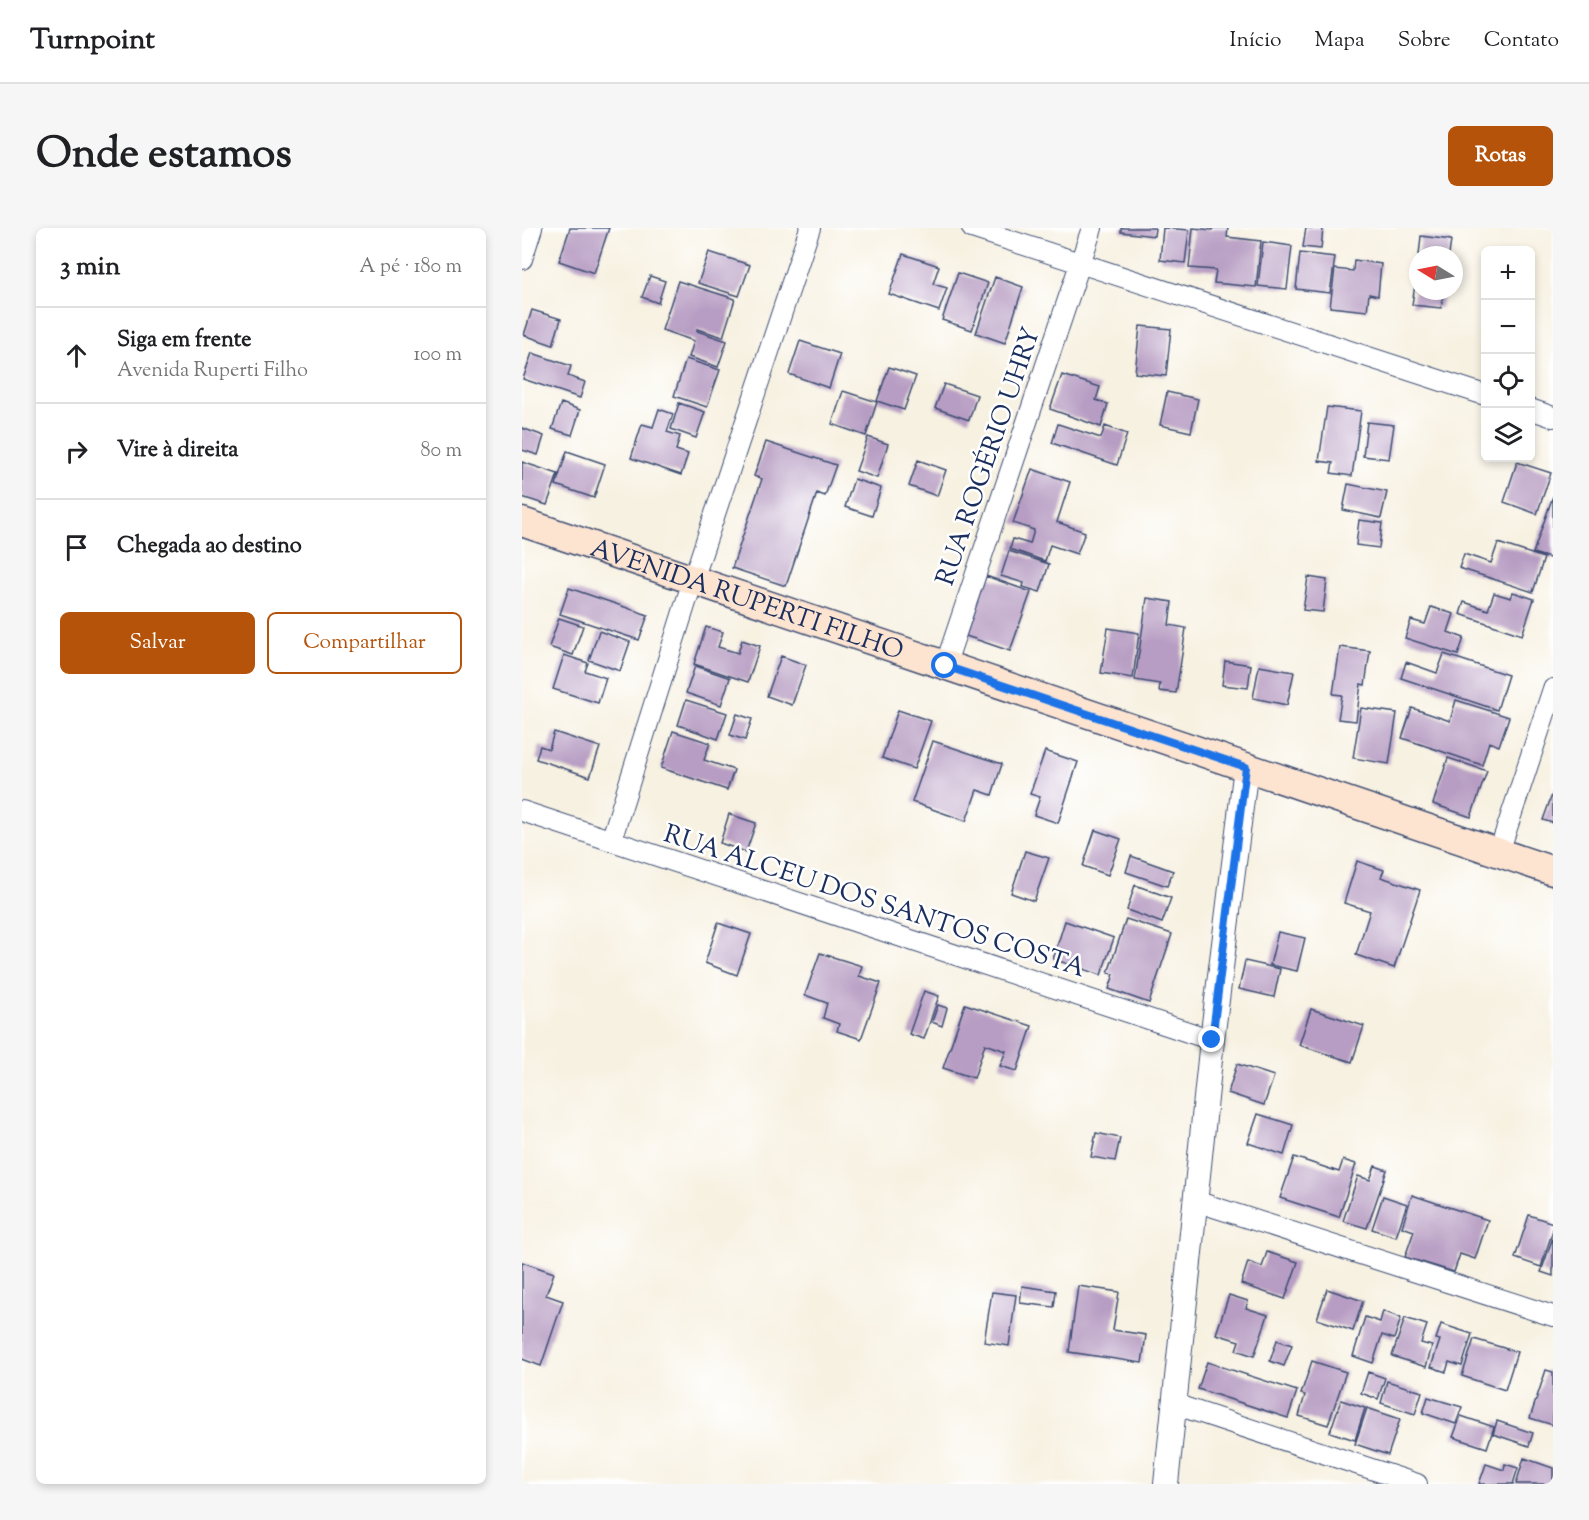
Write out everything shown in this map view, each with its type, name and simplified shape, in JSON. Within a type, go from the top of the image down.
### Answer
[{"type":"main road","name":"AVENIDA RUPERTI FILHO","points":[[522,522],[1553,871]]},
{"type":"street","points":[[522,259],[532,228]]},
{"type":"street","points":[[611,841],[693,580],[810,228]]},
{"type":"street","points":[[972,228],[1481,394]]},
{"type":"street","name":"RUA ROGÉRIO UHRY","points":[[945,666],[1092,228]]},
{"type":"street","points":[[1535,411],[1553,417]]},
{"type":"street","points":[[1499,852],[1553,689]]},
{"type":"street","points":[[1166,1484],[1212,1040],[1246,767]]},
{"type":"street","name":"RUA ALCEU DOS SANTOS COSTA","points":[[522,811],[1212,1040]]},
{"type":"street","points":[[1195,1201],[1553,1316]]},
{"type":"street","points":[[1174,1404],[1417,1484]]},
{"type":"building","points":[[570,228],[609,228],[594,273],[559,261]]},
{"type":"building","points":[[1121,228],[1155,228],[1154,236],[1121,232]]},
{"type":"building","points":[[1163,228],[1189,230],[1185,263],[1160,260]]},
{"type":"building","points":[[1193,228],[1212,230],[1213,228],[1228,228],[1227,237],[1261,241],[1256,287],[1214,283],[1216,270],[1189,268]]},
{"type":"building","points":[[1306,228],[1323,228],[1321,249],[1303,247]]},
{"type":"building","points":[[1421,236],[1451,240],[1450,246],[1420,246]]},
{"type":"building","points":[[1263,242],[1292,246],[1287,289],[1258,286]]},
{"type":"building","points":[[709,252],[750,265],[739,296],[698,283]]},
{"type":"building","points":[[1300,253],[1335,257],[1330,293],[1296,289]]},
{"type":"building","points":[[903,254],[939,266],[933,284],[947,288],[939,311],[889,294]]},
{"type":"building","points":[[1354,260],[1381,264],[1378,296],[1369,294],[1367,311],[1330,307],[1335,269],[1353,271]]},
{"type":"building","points":[[958,273],[988,283],[972,330],[942,320]]},
{"type":"building","points":[[650,276],[665,281],[658,303],[642,297]]},
{"type":"building","points":[[995,277],[1023,287],[1005,343],[976,333]]},
{"type":"building","points":[[678,281],[735,299],[723,337],[697,329],[697,331],[727,341],[718,367],[689,357],[694,341],[662,330]]},
{"type":"building","points":[[1413,300],[1442,300],[1441,308],[1412,305]]},
{"type":"building","points":[[532,310],[561,319],[553,345],[524,335]]},
{"type":"building","points":[[1140,326],[1171,329],[1166,376],[1135,373]]},
{"type":"building","points":[[800,341],[840,354],[829,388],[789,374]]},
{"type":"building","points":[[532,353],[571,366],[568,376],[585,382],[580,398],[523,379]]},
{"type":"building","points":[[686,359],[720,370],[707,407],[674,396]]},
{"type":"building","points":[[889,367],[916,376],[904,410],[877,401]]},
{"type":"building","points":[[1062,375],[1100,387],[1096,400],[1108,404],[1101,427],[1050,409]]},
{"type":"building","points":[[944,384],[977,395],[969,420],[935,408]]},
{"type":"building","points":[[843,391],[877,402],[866,436],[832,424]]},
{"type":"building","points":[[1167,392],[1198,399],[1191,432],[1160,425]]},
{"type":"building","points":[[561,403],[580,410],[572,435],[552,429]]},
{"type":"building","points":[[679,403],[705,412],[696,438],[671,429]]},
{"type":"building","points":[[1327,407],[1361,411],[1352,476],[1331,473],[1333,463],[1319,461]]},
{"type":"building","points":[[659,409],[673,414],[667,432],[680,436],[676,450],[688,454],[681,475],[631,458],[642,424],[653,427]]},
{"type":"building","points":[[1367,422],[1394,425],[1389,459],[1363,456]]},
{"type":"building","points":[[1058,424],[1101,438],[1105,426],[1127,434],[1117,465],[1052,443]]},
{"type":"building","points":[[522,428],[544,436],[538,455],[522,450]]},
{"type":"building","points":[[868,437],[888,444],[877,478],[856,471]]},
{"type":"building","points":[[766,442],[836,465],[825,496],[817,493],[786,586],[732,568],[762,479],[754,476]]},
{"type":"building","points":[[567,451],[605,464],[594,498],[556,485]]},
{"type":"building","points":[[918,460],[946,470],[937,496],[909,486]]},
{"type":"building","points":[[522,462],[558,474],[547,505],[522,497]]},
{"type":"building","points":[[1517,462],[1551,473],[1537,514],[1504,502]]},
{"type":"building","points":[[1032,469],[1070,482],[1057,522],[1085,532],[1077,554],[1050,545],[1045,561],[1010,549],[1013,539],[1030,544],[1034,530],[1013,523]]},
{"type":"building","points":[[854,479],[881,488],[872,516],[845,507]]},
{"type":"building","points":[[1348,484],[1387,492],[1381,518],[1343,510]]},
{"type":"building","points":[[1553,496],[1553,559],[1533,553]]},
{"type":"building","points":[[1359,520],[1382,523],[1379,548],[1356,545]]},
{"type":"building","points":[[1498,543],[1544,558],[1533,592],[1459,568],[1464,554],[1491,563]]},
{"type":"building","points":[[1009,551],[1049,564],[1040,592],[1023,587],[1024,583],[1001,576]]},
{"type":"building","points":[[986,576],[1031,592],[1010,651],[966,636]]},
{"type":"building","points":[[1308,577],[1327,580],[1323,612],[1303,610]]},
{"type":"building","points":[[569,588],[648,615],[639,640],[560,614]]},
{"type":"building","points":[[1513,592],[1534,599],[1522,635],[1460,614],[1464,602],[1488,610],[1494,593],[1511,598]]},
{"type":"building","points":[[1147,598],[1172,602],[1169,625],[1186,628],[1176,693],[1159,691],[1160,684],[1135,680]]},
{"type":"building","points":[[1431,607],[1454,614],[1448,632],[1464,638],[1458,655],[1405,638],[1411,620],[1425,624]]},
{"type":"building","points":[[559,618],[583,626],[573,655],[549,647]]},
{"type":"building","points":[[706,627],[723,632],[718,647],[738,653],[742,640],[760,646],[748,682],[694,664]]},
{"type":"building","points":[[1108,628],[1139,633],[1133,678],[1101,673]]},
{"type":"building","points":[[599,631],[630,642],[620,671],[589,660]]},
{"type":"building","points":[[1340,647],[1370,651],[1365,685],[1361,684],[1356,721],[1338,719],[1342,695],[1333,694]]},
{"type":"building","points":[[1444,654],[1508,675],[1497,710],[1401,678],[1406,662],[1437,673]]},
{"type":"building","points":[[564,655],[588,663],[585,671],[606,678],[598,703],[553,689]]},
{"type":"building","points":[[781,656],[806,665],[792,705],[767,696]]},
{"type":"building","points":[[1225,661],[1251,665],[1248,688],[1222,685]]},
{"type":"building","points":[[695,666],[730,678],[721,705],[686,693]]},
{"type":"building","points":[[1259,666],[1294,672],[1287,705],[1253,698]]},
{"type":"building","points":[[686,700],[727,713],[718,739],[678,725]]},
{"type":"building","points":[[1456,700],[1509,717],[1499,746],[1489,742],[1482,765],[1402,738],[1412,708],[1450,721]]},
{"type":"building","points":[[1361,708],[1397,713],[1389,764],[1353,758]]},
{"type":"building","points":[[898,710],[931,721],[914,769],[882,758]]},
{"type":"building","points":[[737,714],[752,719],[745,740],[730,735]]},
{"type":"building","points":[[673,731],[710,743],[704,760],[734,770],[727,790],[661,768]]},
{"type":"building","points":[[554,732],[600,747],[590,777],[536,759],[540,746],[549,749]]},
{"type":"building","points":[[933,741],[1002,764],[992,795],[977,790],[966,821],[912,802]]},
{"type":"building","points":[[1045,751],[1078,762],[1058,823],[1034,815],[1040,797],[1030,794]]},
{"type":"building","points":[[1448,758],[1487,771],[1471,817],[1433,804]]},
{"type":"building","points":[[1553,792],[1553,823],[1543,820]]},
{"type":"building","points":[[729,814],[756,823],[746,852],[720,843]]},
{"type":"building","points":[[1095,830],[1121,839],[1108,875],[1083,866]]},
{"type":"building","points":[[1025,851],[1049,858],[1034,901],[1011,893]]},
{"type":"building","points":[[1131,856],[1173,871],[1167,886],[1126,872]]},
{"type":"building","points":[[1357,861],[1384,870],[1381,877],[1420,890],[1394,968],[1356,955],[1370,911],[1344,903]]},
{"type":"building","points":[[1135,885],[1171,898],[1162,923],[1127,910]]},
{"type":"building","points":[[1126,919],[1172,934],[1149,1003],[1109,989],[1114,974],[1108,973]]},
{"type":"building","points":[[1065,921],[1114,938],[1101,975],[1053,959]]},
{"type":"building","points":[[718,923],[751,934],[737,975],[705,963]]},
{"type":"building","points":[[1278,932],[1305,938],[1297,971],[1270,965]]},
{"type":"building","points":[[820,953],[862,966],[859,976],[881,983],[861,1039],[837,1031],[839,1024],[823,1018],[827,1003],[805,995]]},
{"type":"building","points":[[1245,961],[1280,969],[1274,997],[1239,989]]},
{"type":"building","points":[[924,991],[939,996],[924,1039],[909,1034]]},
{"type":"building","points":[[965,1004],[1032,1026],[1017,1071],[1000,1066],[1006,1051],[985,1044],[974,1078],[943,1068]]},
{"type":"building","points":[[938,1005],[947,1008],[942,1026],[932,1022]]},
{"type":"building","points":[[1311,1009],[1364,1026],[1352,1062],[1299,1045]]},
{"type":"building","points":[[1237,1064],[1274,1076],[1264,1105],[1228,1093]]},
{"type":"building","points":[[1258,1114],[1293,1125],[1284,1155],[1248,1143]]},
{"type":"building","points":[[1096,1133],[1120,1138],[1115,1161],[1091,1157]]},
{"type":"building","points":[[1294,1157],[1339,1172],[1343,1160],[1356,1164],[1339,1217],[1280,1198]]},
{"type":"building","points":[[1375,1166],[1387,1170],[1367,1228],[1343,1221],[1358,1176],[1370,1180]]},
{"type":"building","points":[[1412,1195],[1488,1220],[1475,1259],[1460,1254],[1454,1272],[1405,1257],[1414,1231],[1402,1227]]},
{"type":"building","points":[[1383,1196],[1407,1204],[1396,1237],[1372,1229]]},
{"type":"building","points":[[1529,1215],[1553,1223],[1553,1230],[1541,1267],[1515,1258]]},
{"type":"building","points":[[1553,1237],[1553,1276],[1541,1272]]},
{"type":"building","points":[[1267,1252],[1298,1262],[1285,1299],[1241,1284],[1248,1262],[1262,1267]]},
{"type":"building","points":[[522,1262],[554,1273],[546,1295],[563,1301],[541,1366],[522,1359]]},
{"type":"building","points":[[1022,1286],[1056,1291],[1054,1307],[1020,1303]]},
{"type":"building","points":[[1078,1286],[1119,1292],[1113,1330],[1146,1335],[1142,1363],[1069,1352]]},
{"type":"building","points":[[1327,1289],[1363,1301],[1353,1331],[1317,1319]]},
{"type":"building","points":[[992,1292],[1016,1295],[1009,1346],[984,1342]]},
{"type":"building","points":[[1229,1295],[1248,1301],[1246,1308],[1268,1315],[1254,1356],[1236,1350],[1239,1341],[1216,1334]]},
{"type":"building","points":[[1383,1311],[1401,1318],[1394,1339],[1382,1335],[1373,1363],[1353,1356],[1365,1317],[1380,1322]]},
{"type":"building","points":[[1405,1318],[1427,1325],[1421,1343],[1432,1346],[1426,1367],[1392,1356]]},
{"type":"building","points":[[1441,1324],[1472,1334],[1462,1366],[1449,1362],[1446,1372],[1431,1367],[1440,1340],[1436,1339]]},
{"type":"building","points":[[1474,1339],[1517,1352],[1505,1390],[1462,1376]]},
{"type":"building","points":[[1277,1340],[1292,1345],[1284,1366],[1270,1361]]},
{"type":"building","points":[[1312,1361],[1346,1372],[1328,1425],[1299,1416],[1305,1395],[1301,1394]]},
{"type":"building","points":[[1207,1362],[1297,1391],[1288,1418],[1198,1389]]},
{"type":"building","points":[[1546,1370],[1553,1372],[1553,1425],[1530,1418]]},
{"type":"building","points":[[1368,1372],[1385,1378],[1378,1399],[1361,1393]]},
{"type":"building","points":[[1387,1381],[1422,1392],[1415,1414],[1381,1403]]},
{"type":"building","points":[[1428,1397],[1462,1407],[1456,1424],[1423,1413]]},
{"type":"building","points":[[1341,1400],[1365,1408],[1355,1440],[1330,1432]]},
{"type":"building","points":[[1367,1408],[1400,1419],[1388,1455],[1355,1444]]},
{"type":"building","points":[[1461,1416],[1494,1427],[1487,1448],[1453,1437]]},
{"type":"building","points":[[1497,1421],[1533,1433],[1529,1446],[1493,1434]]},
{"type":"building","points":[[1524,1458],[1553,1468],[1553,1484],[1516,1484]]},
{"type":"building","points":[[1486,1464],[1504,1470],[1505,1464],[1518,1468],[1513,1484],[1479,1484]]},
{"type":"route","points":[[945,666],[1246,767],[1212,1040]]}]
